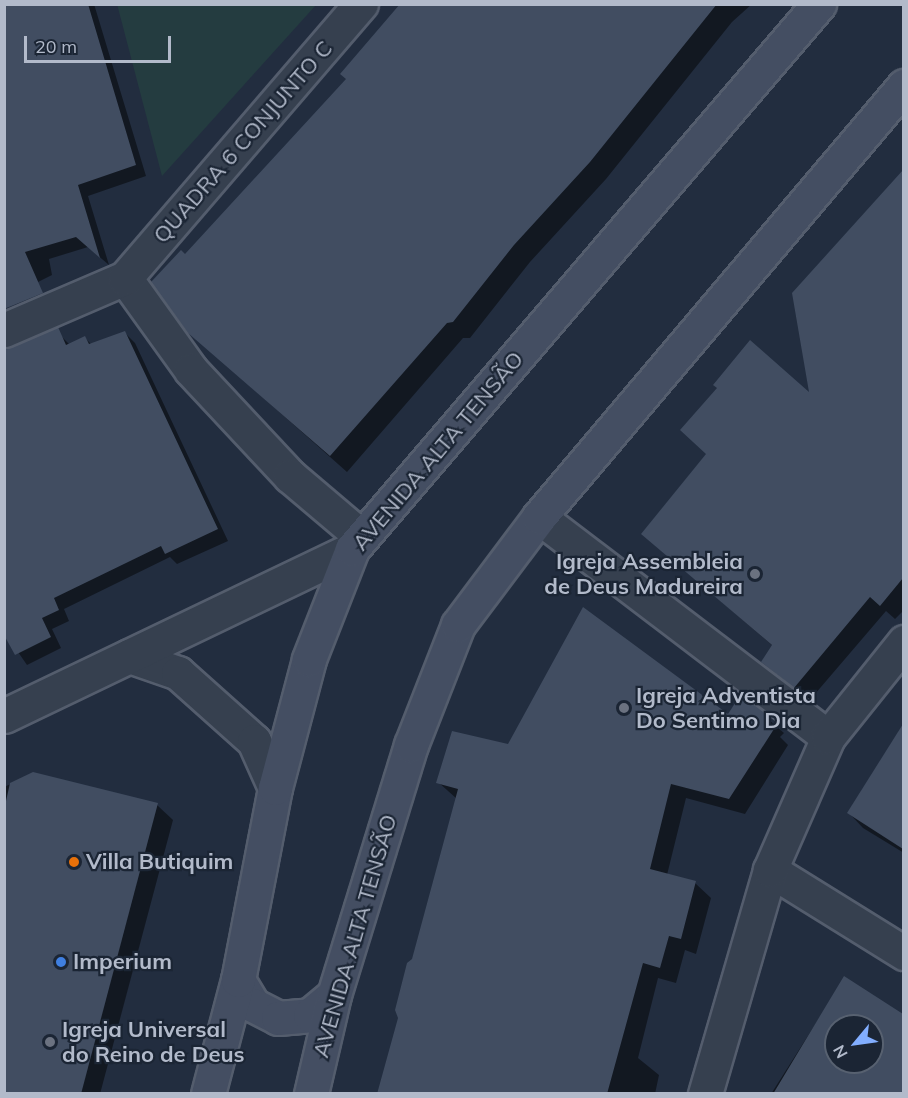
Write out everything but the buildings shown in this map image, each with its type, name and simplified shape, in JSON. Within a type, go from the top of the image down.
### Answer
[{"type":"street","name":"QUADRA 6 CONJUNTO C","points":[[125,278],[361,4]]},
{"type":"street","name":"AVENIDA ALTA TENSÃO","points":[[208,1094],[238,981],[275,788],[309,658],[357,543],[819,4]]},
{"type":"street","name":"AVENIDA ALTA TENSÃO","points":[[311,1094],[334,995],[411,745],[458,625],[539,517],[903,86]]},
{"type":"street","points":[[4,330],[125,278],[191,370],[290,476],[357,543],[4,716]]},
{"type":"street","points":[[539,517],[828,737]]},
{"type":"street","points":[[705,1094],[770,870],[828,737],[903,642]]},
{"type":"street","points":[[129,656],[178,673],[254,741],[275,788]]},
{"type":"street","points":[[770,870],[903,953]]},
{"type":"street","points":[[238,981],[253,1005],[278,1018],[310,1015],[334,995]]},
{"type":"green space","points":[[117,4],[316,4],[316,5],[162,176]]},
{"type":"place","name":"Igreja Assembleia de Deus Madureira","points":[[755,574]]},
{"type":"place","name":"Igreja Adventista Do Sentimo Dia","points":[[624,708]]},
{"type":"place","name":"Villa Butiquim","points":[[74,862]]},
{"type":"place","name":"Imperium","points":[[61,962]]},
{"type":"place","name":"Igreja Universal do Reino de Deus","points":[[50,1042]]}]
